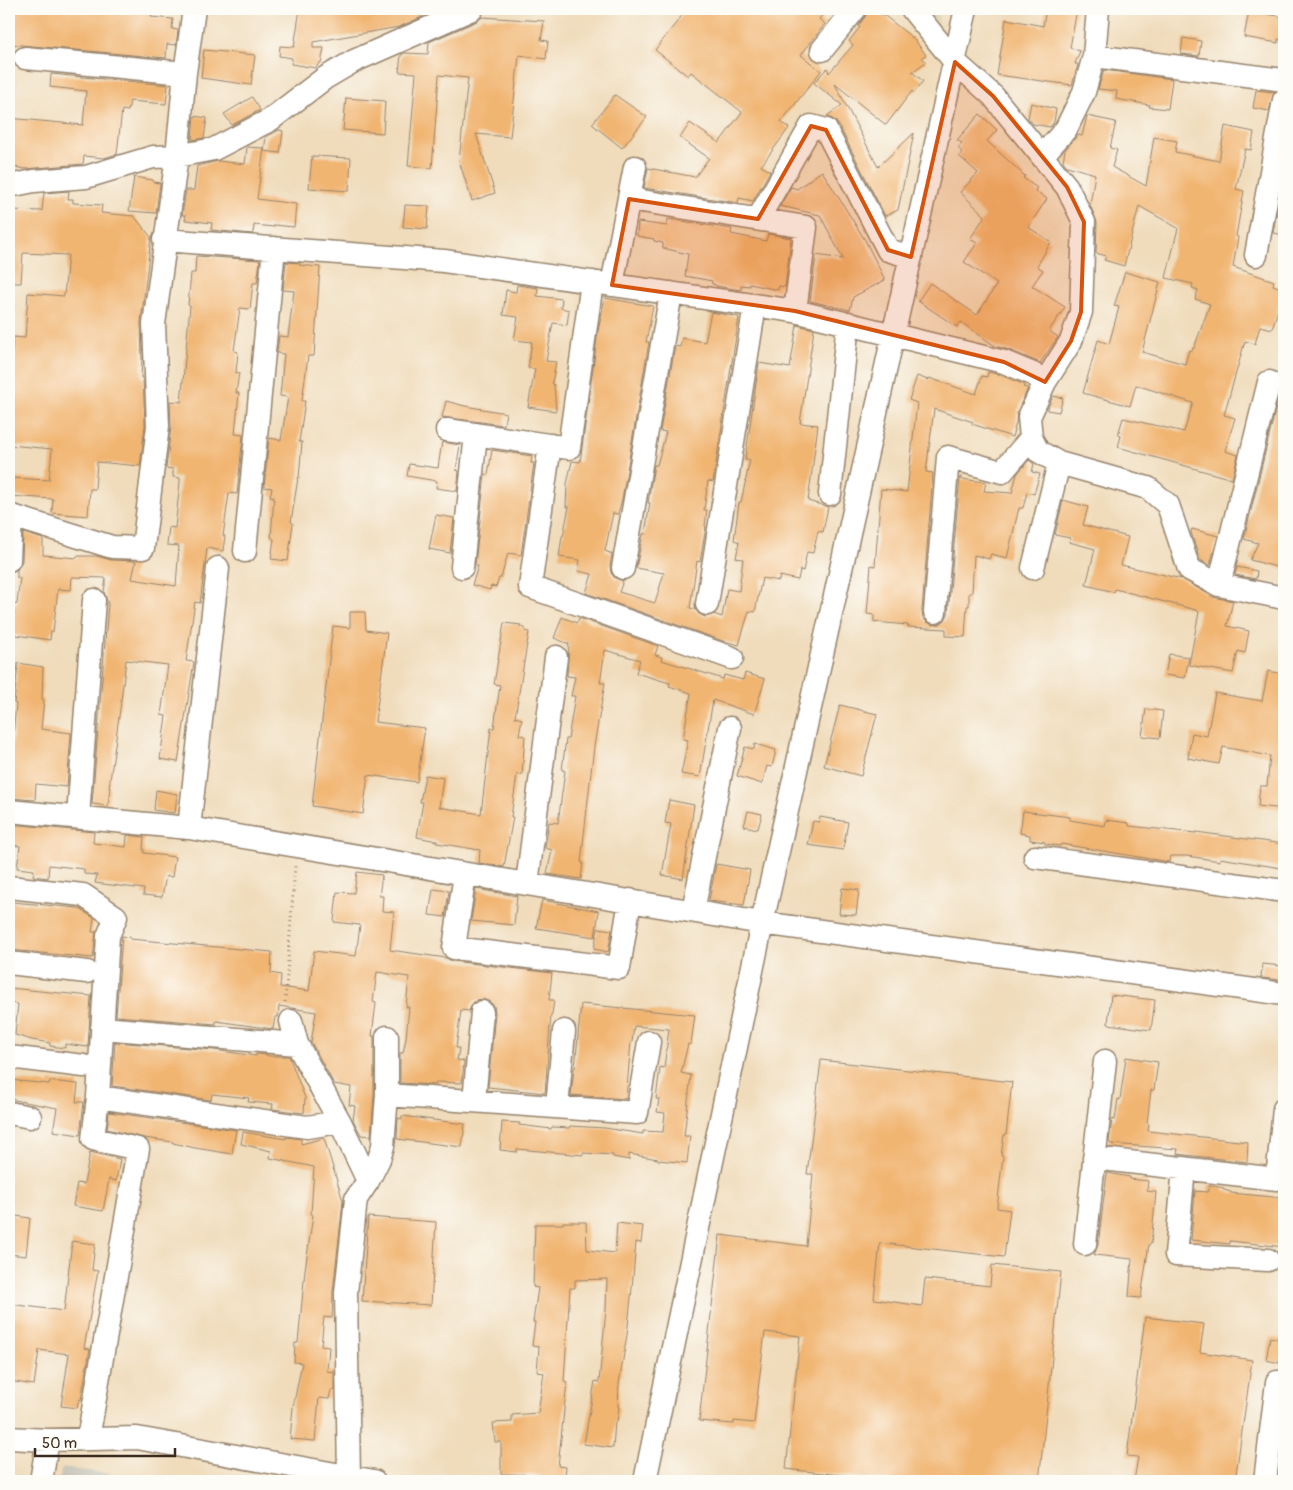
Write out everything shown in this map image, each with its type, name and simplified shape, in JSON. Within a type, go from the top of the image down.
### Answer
[{"type":"street","points":[[9,560],[10,515],[112,547],[143,548],[158,426],[154,324],[177,156],[185,73],[194,9]]},
{"type":"street","points":[[9,186],[34,181],[86,177],[153,157],[177,156],[214,149],[270,120],[325,78],[354,61],[472,9]]},
{"type":"street","points":[[822,50],[855,9]]},
{"type":"street","points":[[912,9],[955,62],[993,96],[1042,156],[1067,187],[1084,222],[1081,312],[1071,341],[1045,382],[1029,417],[1031,438],[1038,451],[1059,463],[1148,488],[1168,505],[1189,569],[1219,585],[1284,598]]},
{"type":"street","points":[[645,1481],[762,922],[966,9]]},
{"type":"street","points":[[1042,156],[1066,129],[1084,92],[1094,56],[1098,9]]},
{"type":"street","points":[[1094,56],[1284,80]]},
{"type":"street","points":[[25,58],[185,73]]},
{"type":"street","points":[[1256,255],[1281,132],[1284,100]]},
{"type":"street","points":[[758,218],[810,126],[826,130],[888,250],[911,257]]},
{"type":"street","points":[[447,430],[569,448],[602,283],[629,199],[635,167]]},
{"type":"street","points":[[629,199],[806,227],[795,311]]},
{"type":"street","points":[[164,240],[444,261],[795,311],[1004,362],[1034,374],[1045,382]]},
{"type":"street","points":[[245,551],[274,248]]},
{"type":"street","points":[[622,568],[670,293]]},
{"type":"street","points":[[707,604],[755,305]]},
{"type":"street","points":[[830,494],[848,323]]},
{"type":"street","points":[[1219,585],[1268,382]]},
{"type":"street","points":[[462,567],[476,434]]},
{"type":"street","points":[[934,612],[948,457],[1002,472],[1031,438]]},
{"type":"street","points":[[550,445],[530,587],[732,658]]},
{"type":"street","points":[[1033,568],[1059,463]]},
{"type":"street","points":[[189,828],[218,568]]},
{"type":"street","points":[[78,817],[94,600]]},
{"type":"street","points":[[527,884],[556,657]]},
{"type":"street","points":[[693,911],[730,728]]},
{"type":"street","points":[[9,811],[189,828],[824,932],[1284,994]]},
{"type":"street","points":[[1035,857],[1284,891]]},
{"type":"street","points":[[465,874],[454,948],[619,968],[630,900]]},
{"type":"street","points":[[9,887],[83,895],[116,916],[108,936],[98,1097],[93,1139],[138,1149],[88,1439]]},
{"type":"street","points":[[9,963],[87,972]]},
{"type":"street","points":[[474,1101],[482,1012]]},
{"type":"street","points":[[291,1021],[296,1044],[340,1122],[368,1181]]},
{"type":"street","points":[[102,1028],[296,1044]]},
{"type":"street","points":[[557,1107],[564,1031]]},
{"type":"street","points":[[349,1478],[346,1293],[356,1199],[368,1181],[383,1146],[387,1095],[387,1037]]},
{"type":"street","points":[[387,1095],[637,1113],[649,1042]]},
{"type":"street","points":[[9,1057],[84,1066]]},
{"type":"street","points":[[1085,1244],[1105,1060]]},
{"type":"street","points":[[98,1097],[307,1127],[340,1122]]},
{"type":"street","points":[[1094,1158],[1277,1179],[1284,1109]]},
{"type":"street","points":[[1184,1168],[1176,1255],[1268,1260]]},
{"type":"street","points":[[1272,1468],[1277,1382]]},
{"type":"street","points":[[9,1438],[48,1440],[137,1438],[349,1478],[374,1481]]},
{"type":"street","points":[[41,1481],[48,1440]]},
{"type":"path","points":[[291,1021],[284,1015],[297,846]]},
{"type":"highlighted area","points":[[955,62],[993,96],[1067,187],[1084,222],[1081,312],[1071,341],[1045,382],[1004,362],[795,311],[612,285],[629,199],[758,219],[811,126],[826,130],[888,250],[911,257]]},
{"type":"shaded area","points":[[924,9],[941,9],[937,26]]},
{"type":"shaded area","points":[[62,1468],[171,1481],[59,1481]]},
{"type":"building","points":[[14,9],[96,9],[126,14],[126,9],[152,9],[151,17],[173,19],[172,29],[178,30],[176,45],[167,44],[166,58],[9,44],[9,28],[12,28]]},
{"type":"building","points":[[300,9],[421,9],[422,17],[399,27],[313,42],[313,48],[324,48],[321,63],[316,68],[291,64],[292,58],[279,56],[280,46],[294,47]]},
{"type":"building","points":[[687,9],[828,9],[819,19],[825,24],[801,55],[821,71],[781,122],[789,128],[761,166],[770,171],[753,201],[739,198],[738,203],[644,188],[648,168],[695,177],[709,158],[680,138],[690,123],[719,143],[742,112],[691,72],[688,76],[655,50]]},
{"type":"building","points":[[868,9],[876,9],[914,39],[926,55],[922,57],[926,62],[912,72],[923,81],[914,93],[912,91],[886,125],[835,84],[878,167],[914,133],[898,210],[885,216],[838,124],[827,116],[842,105],[814,83],[827,68],[829,73],[853,45],[849,41],[860,27],[858,26]]},
{"type":"building","points":[[1046,9],[1077,9],[1070,48],[1080,51],[1075,64],[1078,64],[1072,85],[997,75],[1006,19],[1043,26]]},
{"type":"building","points":[[1249,11],[1284,17],[1284,40],[1278,39],[1278,43],[1244,37]]},
{"type":"building","points":[[482,17],[544,21],[541,40],[548,41],[546,59],[519,55],[510,137],[476,134],[495,193],[472,201],[459,161],[468,78],[439,75],[432,168],[408,166],[416,73],[399,72],[401,55],[405,53],[428,54],[429,42]]},
{"type":"building","points":[[1183,38],[1201,41],[1199,56],[1181,54]]},
{"type":"building","points":[[204,50],[255,55],[251,85],[201,78]]},
{"type":"building","points":[[1104,70],[1172,79],[1168,109],[1149,107],[1150,105],[1116,99],[1117,91],[1098,89]]},
{"type":"building","points":[[51,74],[168,85],[166,104],[130,101],[128,111],[122,110],[117,154],[104,158],[84,156],[83,164],[25,169],[9,166],[9,118],[83,125],[86,91],[50,87]]},
{"type":"building","points":[[1256,90],[1274,92],[1269,111],[1253,108]]},
{"type":"building","points":[[615,95],[647,117],[622,148],[592,124]]},
{"type":"building","points":[[252,97],[260,110],[232,125],[224,114]]},
{"type":"building","points":[[346,98],[385,101],[383,133],[343,130]]},
{"type":"building","points":[[1031,103],[1056,109],[1054,122],[1050,127],[1033,124],[1028,118]]},
{"type":"building","points":[[980,114],[997,130],[987,141],[1025,176],[1023,178],[1037,188],[1035,190],[1047,199],[1028,227],[1051,242],[1037,266],[1043,270],[1032,286],[1065,307],[1049,331],[1058,337],[1040,363],[995,346],[961,322],[957,327],[918,301],[930,283],[977,315],[997,284],[964,262],[977,243],[970,239],[985,216],[960,192],[978,173],[959,156],[962,152],[958,148],[962,143],[957,140]]},
{"type":"building","points":[[194,116],[207,118],[204,138],[192,140]]},
{"type":"building","points":[[1087,116],[1116,122],[1110,148],[1117,150],[1112,167],[1146,186],[1154,137],[1177,141],[1175,152],[1219,161],[1225,126],[1254,132],[1251,150],[1245,149],[1236,189],[1244,191],[1233,267],[1274,281],[1273,285],[1284,289],[1284,291],[1272,329],[1260,326],[1255,344],[1245,341],[1224,415],[1235,418],[1225,451],[1238,455],[1232,479],[1118,447],[1121,436],[1118,435],[1123,418],[1184,432],[1193,403],[1136,385],[1130,406],[1083,393],[1098,340],[1109,344],[1119,307],[1114,306],[1125,272],[1160,282],[1142,352],[1185,364],[1189,350],[1192,351],[1194,348],[1210,304],[1195,299],[1198,290],[1192,288],[1193,284],[1166,278],[1178,228],[1139,206],[1124,266],[1104,260],[1106,256],[1096,253],[1097,222],[1090,205],[1095,174],[1067,166],[1063,161],[1065,150],[1078,135],[1082,136]]},
{"type":"building","points":[[279,130],[283,131],[280,153],[264,151],[266,137]]},
{"type":"building","points":[[247,147],[264,148],[257,199],[296,204],[294,227],[254,225],[253,234],[211,230],[212,223],[185,220],[186,215],[182,215],[186,190],[194,190],[197,166],[218,161],[245,164]]},
{"type":"building","points":[[312,156],[351,158],[349,191],[309,188]]},
{"type":"building","points":[[822,171],[865,240],[885,280],[853,297],[850,310],[810,301],[816,255],[843,259],[820,215],[780,206],[791,187],[797,189]]},
{"type":"building","points":[[134,177],[160,183],[156,213],[129,211]]},
{"type":"building","points":[[1282,185],[1284,185],[1284,235],[1273,233]]},
{"type":"building","points":[[69,191],[68,199],[73,199],[73,203],[102,205],[101,213],[134,216],[151,237],[141,322],[141,378],[143,378],[145,425],[140,466],[97,462],[95,489],[90,489],[88,516],[52,513],[53,499],[9,496],[9,478],[49,480],[52,449],[9,445],[9,382],[13,337],[25,338],[28,293],[64,296],[68,255],[23,253],[21,283],[9,283],[9,210],[42,211],[44,193]]},
{"type":"building","points":[[405,205],[429,206],[427,229],[403,227]]},
{"type":"building","points":[[668,219],[732,229],[731,234],[766,241],[768,234],[791,238],[785,287],[779,286],[778,290],[750,284],[750,286],[741,285],[741,290],[716,286],[712,284],[712,281],[685,276],[688,254],[663,248],[663,243],[654,241],[654,239],[637,236],[638,222],[667,226]]},
{"type":"building","points":[[196,256],[260,260],[257,283],[253,283],[250,309],[240,308],[234,351],[238,352],[236,373],[239,373],[236,393],[239,393],[235,434],[243,435],[237,494],[229,493],[223,536],[225,536],[223,551],[207,548],[200,603],[195,602],[186,661],[194,662],[178,762],[160,759],[166,716],[161,715],[168,665],[126,660],[108,806],[92,804],[108,604],[104,592],[106,578],[72,577],[71,590],[58,589],[53,632],[51,631],[50,640],[9,634],[14,613],[11,606],[17,604],[20,578],[17,578],[17,570],[22,561],[23,533],[43,539],[43,555],[77,558],[77,556],[96,556],[111,560],[136,561],[132,579],[176,586],[179,546],[167,545],[169,527],[175,528],[180,482],[180,478],[173,477],[173,469],[166,468],[171,427],[170,401],[181,402],[190,306],[188,305],[191,273],[195,273]]},
{"type":"building","points":[[286,262],[320,267],[314,356],[308,356],[302,401],[305,401],[299,442],[302,442],[299,478],[291,522],[293,523],[288,561],[271,559],[274,539],[271,537],[274,497],[270,496],[272,488],[264,487],[269,438],[281,440],[288,397],[280,396],[284,354],[277,353],[279,336],[288,337],[294,291],[283,290]]},
{"type":"building","points":[[517,285],[538,288],[537,296],[562,299],[561,308],[569,310],[567,325],[553,323],[546,361],[556,362],[552,383],[554,385],[556,411],[528,407],[535,369],[528,368],[532,342],[514,340],[518,317],[503,315],[506,290],[516,292]]},
{"type":"building","points":[[605,298],[653,306],[646,342],[649,342],[622,499],[618,514],[613,513],[605,551],[612,554],[611,573],[615,578],[623,581],[619,592],[655,603],[664,573],[636,568],[643,534],[645,534],[654,465],[657,465],[666,432],[660,431],[675,346],[680,347],[682,338],[705,342],[711,312],[739,317],[713,482],[708,481],[704,510],[707,510],[706,526],[700,562],[697,561],[690,608],[695,609],[705,617],[714,614],[722,617],[727,589],[739,591],[743,559],[736,558],[739,542],[734,540],[739,502],[741,502],[750,460],[745,460],[759,363],[790,368],[797,325],[814,329],[800,423],[818,425],[808,501],[828,507],[823,532],[818,531],[813,553],[807,552],[803,571],[800,570],[798,580],[780,576],[779,581],[762,578],[755,612],[749,611],[739,645],[586,593],[592,574],[578,571],[580,560],[559,557],[569,507],[566,507],[567,484],[572,461],[580,462],[598,331]]},
{"type":"building","points":[[988,372],[1025,385],[1023,387],[1028,388],[1017,412],[1012,437],[934,409],[926,472],[933,473],[923,618],[933,625],[940,624],[948,614],[960,477],[962,477],[961,479],[986,482],[984,491],[1012,493],[1017,474],[1029,460],[1034,464],[1032,472],[1040,474],[1034,494],[1027,492],[1023,508],[1019,508],[1007,558],[991,554],[989,559],[974,555],[972,593],[969,593],[965,637],[946,636],[946,629],[908,627],[908,625],[874,622],[874,615],[867,614],[871,565],[875,566],[881,489],[907,492],[917,403],[909,400],[917,376],[928,380],[929,378],[976,394],[982,376],[987,377]]},
{"type":"building","points":[[1279,395],[1284,396],[1284,569],[1250,560],[1258,543],[1244,539]]},
{"type":"building","points":[[1053,396],[1063,398],[1059,412],[1047,410]]},
{"type":"building","points":[[446,401],[506,413],[504,425],[442,417]]},
{"type":"building","points":[[442,442],[460,445],[456,470],[459,471],[457,491],[436,488],[437,481],[407,476],[409,464],[438,468]]},
{"type":"building","points":[[492,450],[532,456],[531,463],[534,463],[521,555],[508,553],[501,578],[499,578],[496,587],[491,586],[490,590],[472,585],[478,566],[475,565],[485,474],[488,475]]},
{"type":"building","points":[[1063,500],[1088,507],[1083,525],[1128,537],[1121,565],[1182,579],[1213,597],[1233,601],[1227,626],[1249,631],[1245,653],[1238,651],[1233,673],[1189,665],[1199,612],[1196,610],[1115,589],[1114,592],[1086,585],[1095,549],[1069,542],[1070,538],[1055,535]]},
{"type":"building","points":[[436,515],[454,518],[450,553],[429,549]]},
{"type":"building","points":[[1192,529],[1218,536],[1210,565],[1200,560],[1197,552],[1198,548],[1196,548],[1191,532]]},
{"type":"building","points":[[1237,567],[1257,571],[1256,579],[1235,575]]},
{"type":"building","points":[[350,612],[365,612],[366,630],[387,633],[375,722],[425,728],[417,782],[368,775],[363,814],[312,806],[333,626],[350,628]]},
{"type":"building","points":[[562,617],[577,623],[579,618],[658,646],[655,655],[662,657],[661,660],[723,679],[724,675],[743,680],[745,673],[765,679],[754,714],[713,700],[700,777],[681,774],[688,740],[683,739],[691,693],[669,686],[670,683],[636,673],[640,660],[605,650],[600,683],[605,683],[594,746],[581,862],[583,862],[581,879],[547,874],[552,850],[545,848],[549,822],[558,823],[565,771],[562,770],[566,739],[568,739],[575,696],[571,696],[575,677],[567,676],[569,644],[554,638]]},
{"type":"building","points":[[504,623],[521,625],[520,627],[525,628],[525,631],[529,632],[515,717],[522,719],[519,735],[525,736],[522,775],[517,774],[511,817],[513,817],[504,867],[479,863],[480,850],[437,843],[437,841],[417,837],[423,802],[420,802],[425,775],[443,778],[439,807],[481,814],[491,728],[494,728],[500,685],[494,684]]},
{"type":"building","points":[[1169,654],[1189,657],[1185,678],[1165,675]]},
{"type":"building","points":[[18,663],[43,667],[42,699],[44,700],[41,729],[71,733],[67,787],[36,784],[35,800],[9,798]]},
{"type":"building","points":[[1268,671],[1284,674],[1284,809],[1258,806],[1260,786],[1267,786],[1270,756],[1223,747],[1219,764],[1188,758],[1192,733],[1207,736],[1215,693],[1262,701]]},
{"type":"building","points":[[840,705],[877,714],[861,776],[824,766]]},
{"type":"building","points":[[1146,709],[1163,711],[1160,738],[1142,736]]},
{"type":"building","points":[[755,744],[776,750],[772,767],[767,766],[762,784],[737,776],[745,747],[754,749]]},
{"type":"building","points":[[156,790],[177,794],[175,813],[154,810]]},
{"type":"building","points":[[669,800],[694,805],[683,879],[662,875],[671,824],[665,823]]},
{"type":"building","points":[[748,811],[762,814],[758,829],[744,826]]},
{"type":"building","points":[[1023,811],[1070,817],[1070,820],[1105,826],[1106,820],[1129,823],[1129,826],[1196,832],[1284,844],[1284,865],[1281,868],[1220,858],[1220,861],[1187,856],[1170,856],[1169,862],[1061,844],[1060,846],[1045,844],[1045,842],[1030,840],[1030,835],[1020,833]]},
{"type":"building","points":[[820,817],[848,822],[843,850],[808,845],[813,821],[819,822]]},
{"type":"building","points":[[9,824],[94,832],[93,843],[126,847],[127,835],[144,837],[144,853],[175,857],[172,877],[166,876],[162,897],[143,895],[144,889],[95,883],[97,875],[84,874],[84,869],[49,865],[48,878],[33,876],[34,870],[17,868],[20,846],[9,845]]},
{"type":"building","points":[[716,864],[750,870],[744,905],[709,901]]},
{"type":"building","points":[[357,872],[382,875],[379,896],[383,896],[382,911],[394,912],[390,950],[446,958],[452,961],[552,973],[549,1000],[554,1000],[551,1014],[545,1093],[488,1087],[495,1013],[494,1006],[483,999],[476,1000],[469,1011],[461,1010],[456,1048],[459,1048],[457,1060],[464,1061],[462,1083],[436,1082],[436,1085],[400,1083],[400,1053],[403,1053],[406,1038],[409,1007],[406,1007],[409,977],[377,972],[373,1002],[376,1003],[372,1036],[374,1036],[374,1094],[371,1136],[361,1135],[353,1120],[355,1106],[349,1105],[351,1087],[334,1084],[311,1042],[316,1012],[279,1006],[278,1017],[275,1017],[273,1029],[216,1021],[216,1024],[116,1016],[122,936],[130,937],[130,939],[272,952],[271,973],[281,975],[280,987],[309,991],[314,951],[356,956],[360,925],[334,922],[337,892],[354,893]]},
{"type":"building","points":[[842,888],[859,890],[856,915],[839,914]]},
{"type":"building","points":[[433,889],[449,891],[445,917],[429,915]]},
{"type":"building","points":[[476,889],[517,896],[514,925],[471,921]]},
{"type":"building","points":[[542,900],[599,911],[595,937],[536,928]]},
{"type":"building","points":[[12,902],[78,908],[94,918],[92,932],[96,932],[93,958],[9,950]]},
{"type":"building","points":[[598,928],[612,930],[608,952],[594,949]]},
{"type":"building","points":[[1262,964],[1282,966],[1281,980],[1261,978]]},
{"type":"building","points":[[9,988],[91,996],[88,1047],[65,1044],[65,1048],[50,1046],[50,1043],[15,1035],[18,1004],[9,1003]]},
{"type":"building","points":[[1111,995],[1155,1000],[1151,1030],[1108,1024]]},
{"type":"building","points":[[581,1004],[695,1015],[691,1044],[688,1044],[681,1073],[691,1075],[684,1136],[690,1136],[687,1163],[629,1154],[629,1160],[613,1157],[613,1155],[583,1153],[583,1155],[517,1149],[517,1152],[500,1150],[502,1122],[520,1123],[519,1125],[551,1129],[552,1127],[569,1128],[570,1126],[605,1128],[643,1134],[643,1131],[663,1132],[665,1113],[657,1112],[659,1099],[656,1099],[660,1067],[664,1068],[669,1029],[634,1026],[626,1099],[571,1095]]},
{"type":"building","points":[[115,1042],[214,1050],[256,1056],[256,1054],[289,1056],[305,1098],[304,1113],[272,1109],[273,1104],[248,1102],[249,1098],[212,1094],[211,1100],[112,1086]]},
{"type":"building","points":[[1126,1057],[1158,1062],[1154,1090],[1151,1090],[1147,1123],[1149,1124],[1148,1131],[1248,1142],[1247,1162],[1177,1154],[1178,1149],[1111,1144],[1109,1142],[1112,1119],[1115,1120],[1118,1099],[1120,1100]]},
{"type":"building","points":[[821,1060],[1012,1082],[1006,1135],[1004,1135],[1001,1156],[1003,1156],[997,1208],[1010,1210],[1004,1257],[880,1243],[874,1299],[922,1306],[925,1279],[990,1286],[992,1265],[1061,1272],[1039,1481],[894,1481],[786,1469],[800,1336],[765,1332],[754,1423],[734,1421],[734,1424],[699,1421],[720,1235],[806,1246],[813,1174],[807,1174]]},
{"type":"building","points":[[9,1080],[49,1084],[50,1081],[78,1084],[76,1102],[84,1102],[80,1135],[53,1131],[57,1108],[9,1099]]},
{"type":"building","points":[[109,1112],[236,1130],[232,1154],[144,1138],[107,1129]]},
{"type":"building","points":[[402,1116],[465,1124],[462,1147],[397,1139],[398,1118],[402,1119]]},
{"type":"building","points":[[243,1132],[286,1139],[286,1137],[301,1139],[301,1144],[324,1138],[343,1201],[332,1318],[324,1317],[321,1346],[329,1347],[327,1371],[334,1372],[334,1391],[331,1390],[329,1399],[319,1398],[315,1441],[290,1439],[293,1407],[302,1363],[294,1362],[295,1343],[298,1343],[305,1270],[313,1215],[311,1214],[314,1167],[270,1158],[271,1151],[241,1144]]},
{"type":"building","points":[[90,1152],[120,1159],[116,1181],[109,1179],[103,1211],[73,1206],[77,1183],[84,1184]]},
{"type":"building","points":[[1107,1173],[1148,1181],[1147,1191],[1156,1192],[1151,1244],[1149,1244],[1141,1298],[1129,1297],[1132,1259],[1094,1255],[1098,1245]]},
{"type":"building","points":[[1209,1185],[1224,1188],[1224,1190],[1231,1193],[1284,1198],[1284,1247],[1230,1241],[1230,1244],[1191,1240],[1195,1191],[1208,1192]]},
{"type":"building","points":[[9,1215],[30,1218],[26,1256],[9,1254]]},
{"type":"building","points":[[368,1217],[436,1222],[431,1305],[362,1301]]},
{"type":"building","points":[[563,1222],[586,1222],[587,1250],[615,1253],[617,1223],[643,1226],[641,1243],[636,1242],[613,1448],[584,1444],[595,1381],[599,1382],[607,1279],[575,1280],[575,1288],[570,1288],[564,1381],[567,1382],[558,1466],[566,1467],[564,1481],[542,1481],[542,1475],[501,1474],[501,1442],[495,1442],[493,1423],[512,1422],[512,1415],[538,1413],[544,1373],[537,1372],[539,1347],[532,1346],[538,1288],[533,1287],[535,1224],[563,1224]]},
{"type":"building","points":[[72,1241],[95,1244],[92,1270],[98,1271],[84,1348],[90,1349],[81,1400],[79,1399],[77,1408],[61,1406],[69,1354],[39,1350],[34,1385],[9,1381],[9,1304],[64,1311]]},
{"type":"building","points":[[1145,1317],[1204,1324],[1200,1352],[1252,1360],[1235,1481],[1134,1481],[1138,1457],[1127,1456]]},
{"type":"building","points":[[1270,1337],[1284,1340],[1284,1364],[1266,1360]]}]
